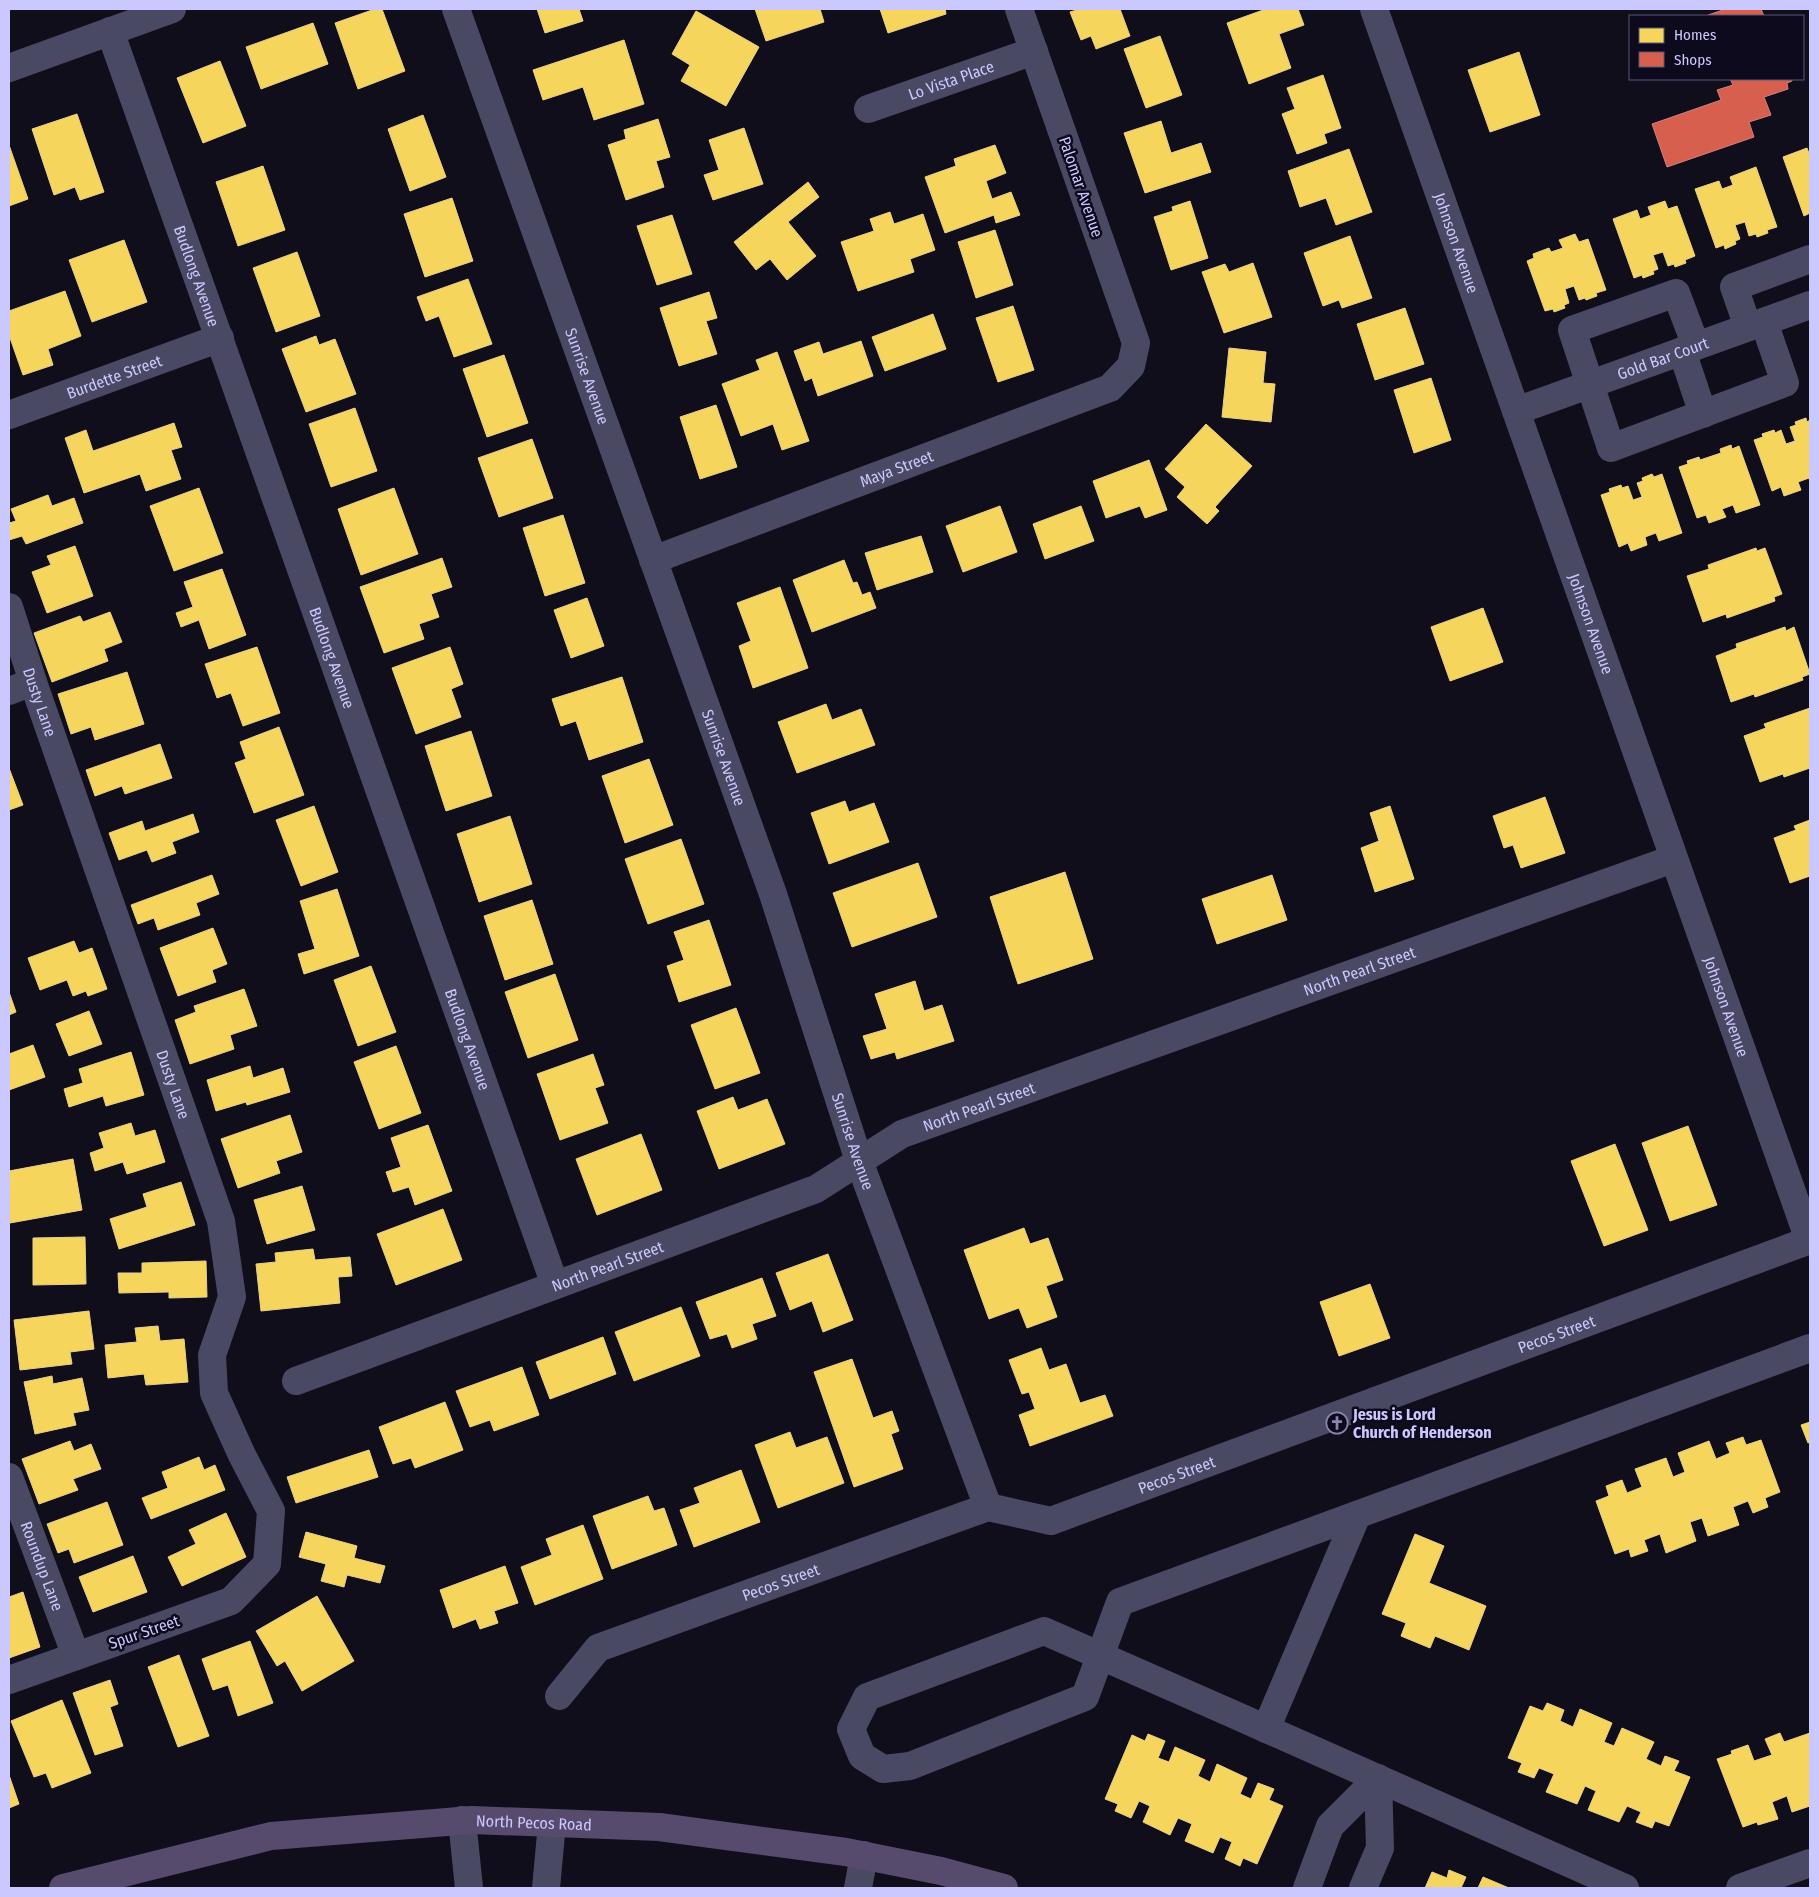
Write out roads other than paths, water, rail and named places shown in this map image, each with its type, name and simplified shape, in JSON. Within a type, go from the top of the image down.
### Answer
[{"type":"main road","name":"North Pecos Road","points":[[63,1888],[271,1836],[462,1820],[659,1827],[864,1855],[941,1871],[1004,1888]]},
{"type":"street","points":[[9,68],[172,9]]},
{"type":"street","name":"Sunrise Avenue","points":[[456,9],[773,894],[859,1162],[988,1506]]},
{"type":"street","name":"Palomar Avenue","points":[[1019,9],[1136,343],[1131,366]]},
{"type":"street","name":"Johnson Avenue","points":[[1381,11],[1516,411],[1810,1240]]},
{"type":"street","name":"Budlong Avenue","points":[[110,31],[555,1285]]},
{"type":"street","name":"Lo Vista Place","points":[[868,109],[1034,51]]},
{"type":"street","points":[[1704,414],[1676,293],[1572,330],[1611,448],[1704,414],[1785,383],[1756,324],[1734,287],[1810,259]]},
{"type":"street","name":"Gold Bar Court","points":[[1516,411],[1810,305]]},
{"type":"street","name":"Burdette Street","points":[[9,415],[220,338]]},
{"type":"street","name":"Maya Street","points":[[653,560],[1110,388],[1131,366]]},
{"type":"street","name":"Dusty Lane","points":[[9,608],[21,687],[221,1221],[232,1297],[212,1355],[214,1393],[241,1453],[271,1511],[267,1564]]},
{"type":"street","name":"North Pearl Street","points":[[296,1381],[816,1189],[902,1134],[1674,859]]},
{"type":"street","name":"Pecos Street","points":[[560,1696],[598,1648],[988,1506],[1051,1521],[1810,1240]]},
{"type":"street","points":[[1625,1888],[1378,1778],[1100,1656],[1044,1631],[866,1697],[851,1729],[862,1756],[883,1769],[910,1766],[1085,1697],[1100,1656],[1120,1602],[1810,1348]]},
{"type":"street","name":"Roundup Lane","points":[[9,1477],[76,1656]]},
{"type":"street","points":[[1266,1729],[1357,1515]]},
{"type":"street","name":"Spur Street","points":[[9,1680],[231,1601],[267,1564]]},
{"type":"street","points":[[1307,1888],[1330,1826],[1378,1778]]},
{"type":"street","points":[[1363,1888],[1380,1848],[1378,1778]]},
{"type":"street","points":[[462,1820],[469,1888]]},
{"type":"street","points":[[546,1888],[552,1823]]},
{"type":"street","points":[[858,1888],[864,1855]]},
{"type":"street","points":[[1740,1888],[1805,1873]]},
{"type":"place","name":"Jesus is Lord Church of Henderson","points":[[1337,1423]]}]
